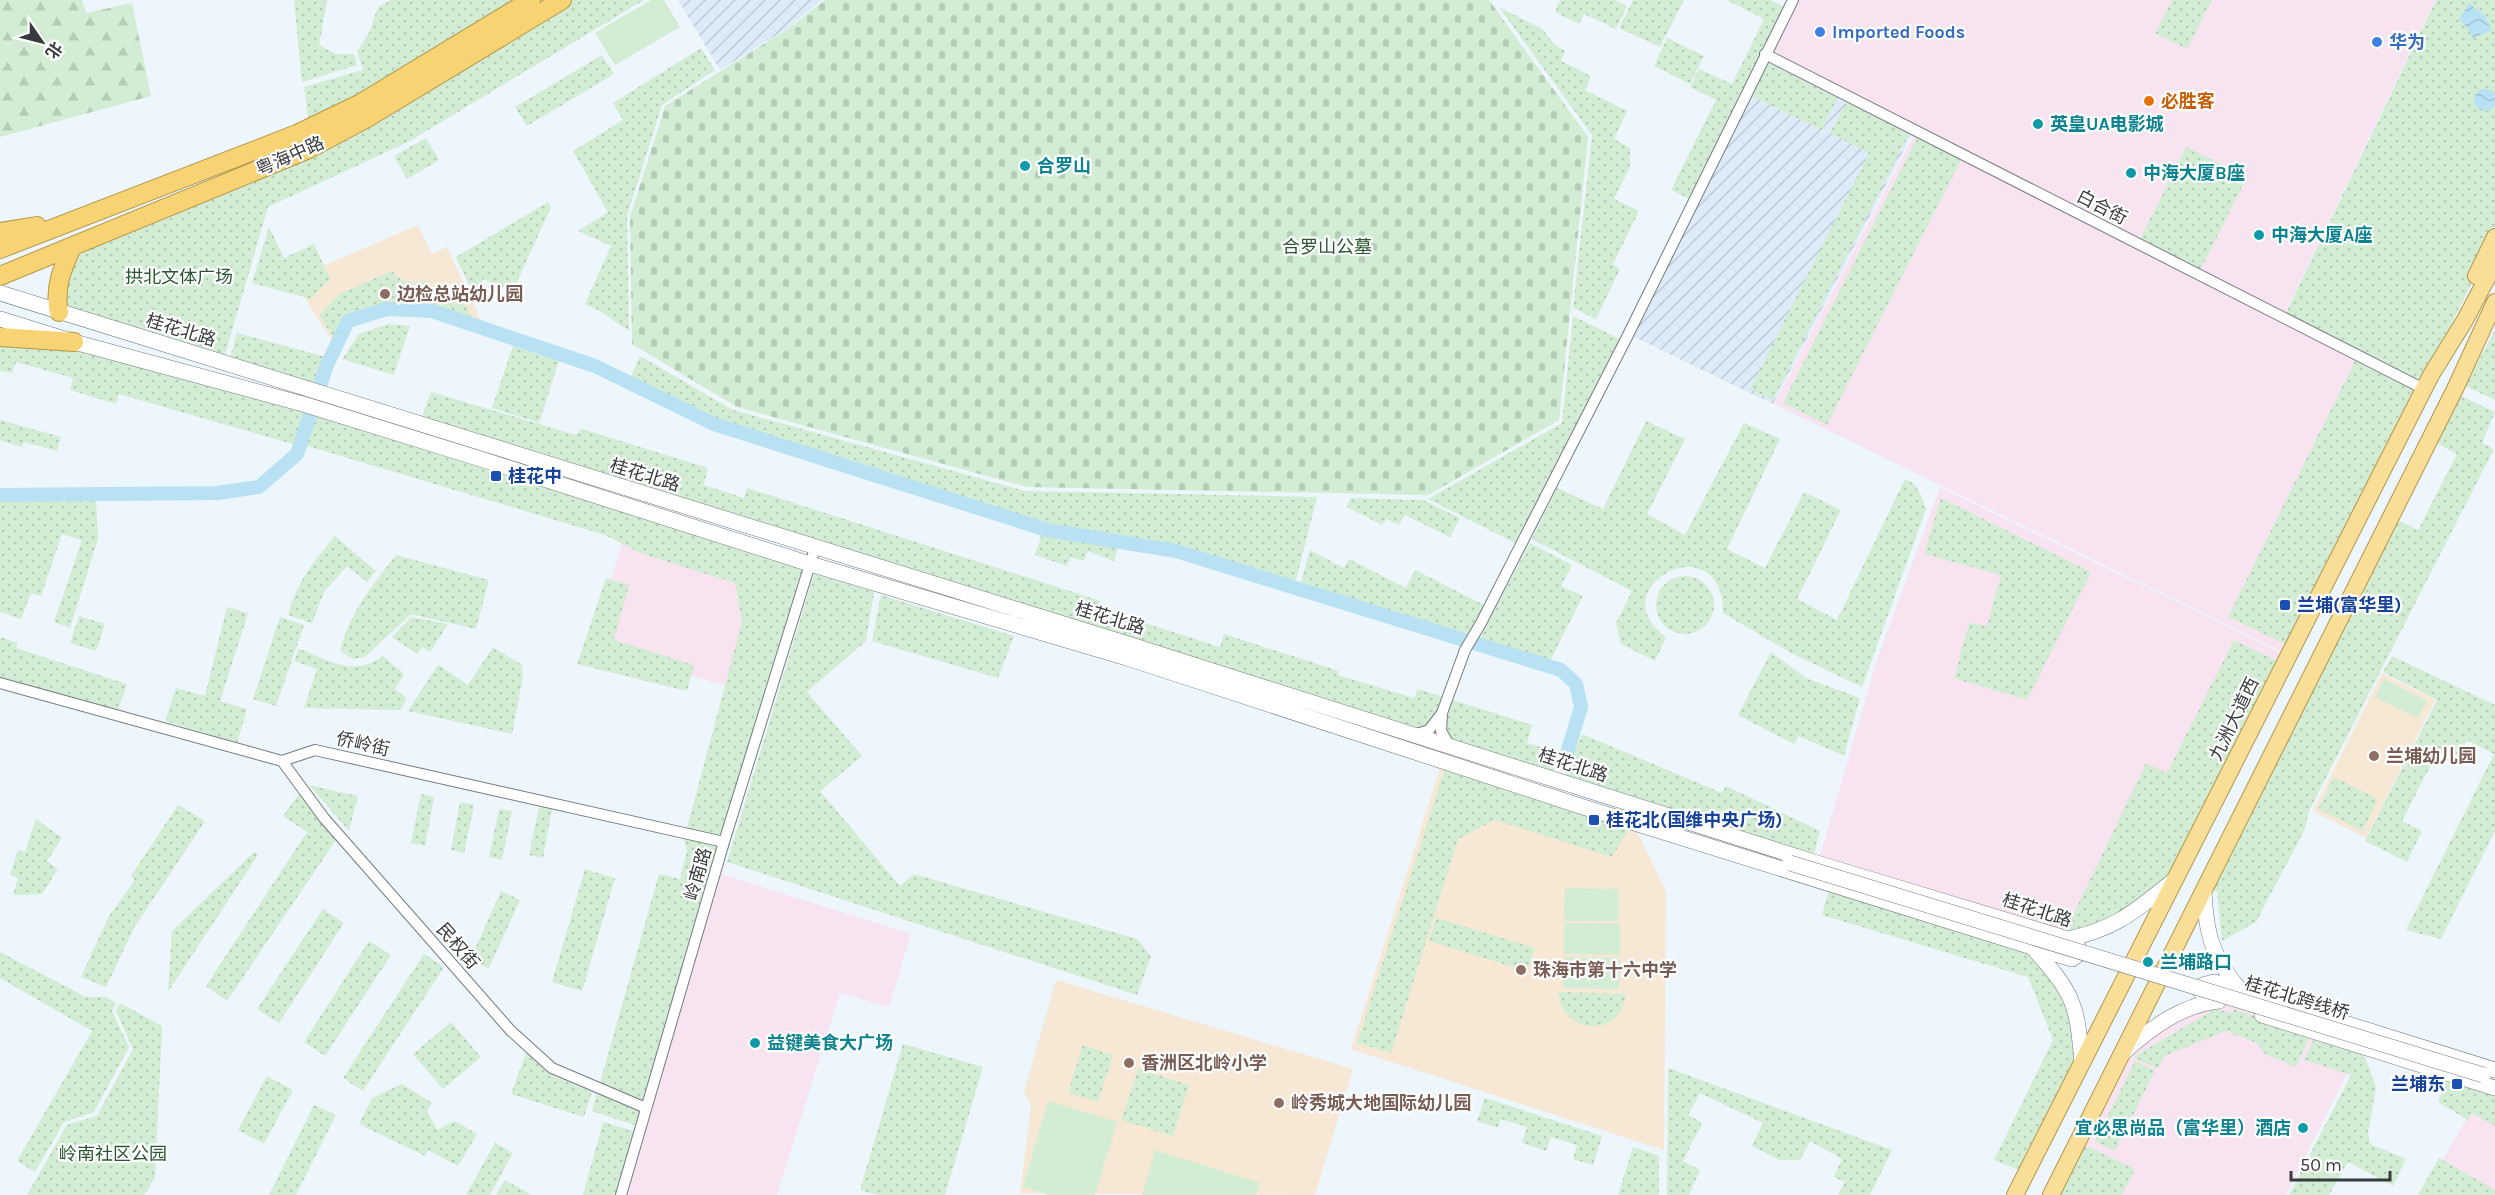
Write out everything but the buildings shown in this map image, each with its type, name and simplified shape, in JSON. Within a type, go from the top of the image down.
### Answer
[{"type":"highway","name":"粤海中路","points":[[0,249],[297,134],[361,103],[531,0]]},
{"type":"highway","name":"粤海中路","points":[[0,276],[309,149],[367,118],[562,0]]},
{"type":"highway","points":[[0,232],[83,218]]},
{"type":"highway","points":[[59,312],[56,297],[59,280],[72,247]]},
{"type":"highway","points":[[0,337],[74,342]]},
{"type":"main road","points":[[2427,382],[2495,237]]},
{"type":"main road","name":"九洲大道西","points":[[2015,1195],[2427,382],[2465,320],[2495,263]]},
{"type":"main road","name":"桂花北路","points":[[0,293],[305,397],[815,548],[1759,845],[2068,939],[2078,947],[2079,954],[2073,959],[2032,947],[1118,656],[810,564],[328,404]]},
{"type":"main road","points":[[2051,1195],[2455,389],[2495,302]]},
{"type":"main road","name":"桂花北路","points":[[0,319],[74,342],[305,397]]},
{"type":"main road","points":[[2455,389],[2495,322]]},
{"type":"main road","points":[[1759,845],[1790,863]]},
{"type":"main road","points":[[1754,860],[1790,863]]},
{"type":"main road","name":"桂花北跨线桥","points":[[1790,863],[2492,1076]]},
{"type":"main road","points":[[2068,939],[2106,929],[2131,914],[2177,878]]},
{"type":"main road","points":[[2204,891],[2206,924],[2212,948],[2220,965],[2240,990]]},
{"type":"main road","points":[[2032,947],[2071,995],[2078,1016],[2082,1064]]},
{"type":"main road","points":[[2492,1076],[2240,990],[2209,982],[2203,985],[2201,994],[2219,1001],[2495,1088]]},
{"type":"main road","points":[[2123,1053],[2149,1031],[2182,1011],[2204,1003],[2219,1001]]},
{"type":"street","points":[[1450,746],[1441,731],[1442,713],[1465,650],[1625,341],[1793,0]]},
{"type":"street","name":"白合街","points":[[1765,54],[2427,382]]},
{"type":"street","name":"岭南路","points":[[621,1195],[724,842],[815,548]]},
{"type":"street","points":[[0,683],[282,761]]},
{"type":"street","points":[[1414,735],[1429,730],[1442,713]]},
{"type":"street","name":"侨岭街","points":[[282,761],[315,750],[724,842]]},
{"type":"street","name":"民权街","points":[[282,761],[324,818],[511,1031],[552,1068],[646,1108]]},
{"type":"shaded area","points":[[678,0],[822,0],[788,28],[720,70]]},
{"type":"shaded area","points":[[1794,0],[2435,0],[2283,317],[1766,54]]},
{"type":"shaded area","points":[[1765,56],[1913,132],[1773,404],[1630,335]]},
{"type":"shaded area","points":[[1915,133],[2420,388],[2287,654],[1774,404]]},
{"type":"shaded area","name":"边检总站幼儿园","points":[[418,225],[432,254],[447,247],[484,327],[433,310],[387,308],[348,321],[335,346],[293,279]]},
{"type":"shaded area","points":[[1940,487],[2286,655],[2068,937],[1818,863],[1876,663]]},
{"type":"shaded area","points":[[633,509],[808,565],[767,697],[590,648]]},
{"type":"shaded area","name":"兰埔幼儿园","points":[[2382,673],[2435,700],[2366,838],[2313,811]]},
{"type":"shaded area","name":"珠海市第十六中学","points":[[1442,762],[1633,823],[1666,892],[1664,1150],[1351,1049]]},
{"type":"shaded area","name":"益键美食大广场","points":[[718,873],[911,934],[889,1007],[840,993],[777,1195],[624,1195]]},
{"type":"shaded area","name":"香洲区北岭小学","points":[[1056,980],[1353,1069],[1315,1195],[1020,1193],[1031,1106],[1024,1092]]},
{"type":"shaded area","points":[[2218,1002],[2361,1046],[2286,1195],[2051,1195],[2137,1041]]},
{"type":"shaded area","points":[[2487,1086],[2495,1088],[2495,1195],[2424,1190]]},
{"type":"green space","points":[[0,0],[82,0],[86,13],[132,3],[151,96],[0,137]]},
{"type":"green space","points":[[294,0],[327,0],[319,45],[336,54],[354,54],[357,65],[302,82]]},
{"type":"green space","points":[[391,0],[522,0],[309,123],[304,87],[363,70],[357,51],[369,33],[378,7]]},
{"type":"green space","name":"拱北文体广场","points":[[569,0],[644,0],[408,142],[268,207],[223,362],[60,311],[73,248],[255,174]]},
{"type":"green space","points":[[651,0],[664,0],[680,27],[615,65],[595,33]]},
{"type":"green space","name":"合罗山公墓","points":[[825,0],[1489,0],[1588,137],[1559,420],[1428,495],[1027,487],[737,407],[632,344],[630,217],[665,106],[788,29]]},
{"type":"green space","points":[[1560,0],[1615,0],[1627,6],[1616,29],[1584,14],[1579,24],[1555,12]]},
{"type":"green space","points":[[1633,0],[1684,0],[1660,47],[1619,28]]},
{"type":"green space","points":[[1726,0],[1770,0],[1785,7],[1692,200],[1671,190],[1716,100],[1690,87],[1699,69],[1732,84],[1764,19]]},
{"type":"green space","points":[[2172,0],[2212,0],[2187,49],[2155,33]]},
{"type":"green space","points":[[2436,0],[2495,0],[2495,236],[2421,386],[2284,317]]},
{"type":"green space","points":[[1499,7],[1542,29],[1555,45],[1565,51],[1561,61],[1591,76],[1585,90],[1627,111],[1614,139],[1630,148],[1630,167],[1614,199],[1639,211],[1613,264],[1620,269],[1596,319],[1573,308],[1592,135]]},
{"type":"green space","points":[[1667,38],[1704,56],[1690,84],[1654,66]]},
{"type":"green space","points":[[701,48],[715,70],[662,105],[627,216],[629,331],[600,311],[585,304],[611,246],[578,231],[608,212],[573,151],[623,120],[613,103]]},
{"type":"green space","points":[[602,55],[614,74],[527,126],[515,107]]},
{"type":"green space","points":[[1765,62],[1838,97],[1822,130],[1749,95]]},
{"type":"green space","points":[[1846,102],[1909,134],[1773,400],[1750,389],[1869,153],[1830,133]]},
{"type":"green space","points":[[426,138],[439,160],[407,179],[394,156]]},
{"type":"green space","points":[[1917,138],[1961,160],[1827,425],[1783,403]]},
{"type":"green space","points":[[2186,147],[2247,177],[2201,269],[2140,239]]},
{"type":"green space","points":[[548,202],[551,207],[513,291],[483,279],[476,300],[456,257]]},
{"type":"green space","points":[[269,227],[284,258],[314,244],[330,279],[311,299],[252,283]]},
{"type":"green space","points":[[392,271],[407,282],[426,281],[431,292],[462,297],[473,321],[434,308],[386,306],[346,319],[335,341],[319,315],[339,294]]},
{"type":"green space","points":[[1573,316],[1620,339],[1517,544],[1428,499],[1562,423]]},
{"type":"green space","points":[[388,324],[410,326],[394,375],[342,359],[359,334]]},
{"type":"green space","points":[[2495,330],[2495,400],[2465,386]]},
{"type":"green space","points":[[237,333],[326,357],[314,388],[229,361]]},
{"type":"green space","points":[[0,341],[74,347],[307,411],[296,445],[119,394],[116,404],[70,390],[73,378],[16,362],[12,373],[0,371]]},
{"type":"green space","points":[[513,346],[559,361],[539,423],[492,408]]},
{"type":"green space","points":[[640,356],[733,410],[1025,491],[1317,497],[1295,584],[1180,549],[1050,529],[713,422],[630,379]]},
{"type":"green space","points":[[2355,361],[2413,390],[2287,645],[2228,617]]},
{"type":"green space","points":[[431,392],[576,435],[582,429],[708,468],[704,485],[744,498],[747,488],[1101,601],[1098,608],[1220,647],[1224,634],[1339,671],[1338,675],[1414,698],[1418,689],[1532,725],[1527,743],[1560,753],[1552,776],[420,422]]},
{"type":"green space","points":[[2457,394],[2495,412],[2482,443],[2494,449],[2309,811],[2305,829],[2256,922],[2222,941],[2217,892],[2209,888],[2395,519],[2418,530],[2457,454],[2433,441]]},
{"type":"green space","points":[[315,412],[805,566],[637,1126],[592,1111],[659,874],[680,879],[687,851],[684,839],[742,622],[735,583],[643,554],[605,535],[304,445]]},
{"type":"green space","points":[[0,420],[61,437],[57,451],[24,442],[22,447],[0,440]]},
{"type":"green space","points":[[1646,421],[1685,439],[1647,514],[1685,535],[1744,423],[1780,439],[1727,549],[1765,568],[1804,492],[1841,510],[1797,599],[1837,620],[1905,479],[1916,487],[1926,509],[1862,687],[1793,654],[1723,613],[1718,586],[1704,571],[1687,567],[1669,572],[1654,583],[1646,599],[1649,618],[1666,637],[1655,661],[1621,644],[1616,623],[1632,591],[1532,539],[1557,488],[1603,509]]},
{"type":"green space","points":[[1351,498],[1423,500],[1460,518],[1450,537],[1405,515],[1399,525],[1386,519],[1382,525],[1347,507]]},
{"type":"green space","points":[[1941,498],[2091,572],[2027,700],[1954,678],[1969,623],[1987,626],[2001,575],[1924,554]]},
{"type":"green space","points":[[96,499],[98,539],[70,628],[54,622],[82,540],[62,534],[41,596],[31,593],[21,619],[0,612],[0,501]]},
{"type":"green space","points":[[1042,533],[1119,546],[1114,561],[1088,551],[1084,561],[1071,557],[1067,566],[1035,555]]},
{"type":"green space","points":[[335,536],[376,571],[367,582],[347,566],[324,592],[312,623],[288,615],[296,592],[307,573]]},
{"type":"green space","points":[[1530,543],[1572,565],[1561,586],[1583,596],[1549,663],[1479,640]]},
{"type":"green space","points":[[1310,550],[1344,568],[1349,559],[1406,588],[1415,570],[1484,605],[1468,637],[1300,585]]},
{"type":"green space","points":[[396,555],[489,580],[476,629],[411,614],[365,657],[353,659],[340,651],[344,637],[363,600]]},
{"type":"green space","points":[[814,574],[874,592],[866,641],[807,692],[862,756],[820,791],[900,886],[914,874],[1137,939],[1151,956],[1137,995],[727,862]]},
{"type":"green space","points":[[1679,576],[1691,576],[1706,584],[1714,599],[1714,611],[1706,626],[1691,634],[1679,634],[1664,626],[1656,611],[1656,599],[1664,584]]},
{"type":"green space","points":[[606,578],[629,585],[614,640],[694,665],[687,691],[577,664]]},
{"type":"green space","points":[[881,595],[1014,636],[998,678],[872,641]]},
{"type":"green space","points":[[227,607],[248,613],[220,701],[247,709],[237,743],[165,721],[176,688],[205,696]]},
{"type":"green space","points":[[79,616],[105,624],[96,651],[70,643]]},
{"type":"green space","points":[[280,617],[304,625],[276,706],[253,699]]},
{"type":"green space","points":[[411,617],[448,624],[430,652],[422,647],[417,654],[392,637]]},
{"type":"green space","points":[[0,637],[18,643],[16,648],[127,684],[118,710],[0,677]]},
{"type":"green space","points":[[2234,640],[2279,662],[2173,873],[2104,924],[2065,932],[2146,763],[2167,773]]},
{"type":"green space","points":[[493,647],[522,665],[523,676],[512,734],[408,711],[438,665],[468,685]]},
{"type":"green space","points":[[299,649],[331,662],[351,666],[361,666],[383,656],[404,674],[395,689],[407,698],[400,710],[304,708],[317,669],[294,661]]},
{"type":"green space","points":[[1771,652],[1806,678],[1860,698],[1844,756],[1799,736],[1794,744],[1738,715]]},
{"type":"green space","points":[[2392,656],[2495,705],[2495,831],[2441,939],[2406,930],[2494,754],[2467,740],[2457,760],[2438,751],[2402,821],[2422,831],[2407,862],[2365,841],[2437,700],[2383,672]]},
{"type":"green space","points":[[2384,679],[2427,701],[2418,718],[2375,697]]},
{"type":"green space","points":[[1582,734],[1722,793],[1726,786],[1820,831],[1813,858],[1564,778]]},
{"type":"green space","points":[[1445,768],[1631,826],[1612,857],[1495,820],[1458,839],[1391,1053],[1357,1043]]},
{"type":"green space","points":[[2334,777],[2378,799],[2363,831],[2318,809]]},
{"type":"green space","points":[[309,785],[358,796],[349,831]]},
{"type":"green space","points":[[299,794],[336,840],[227,1001],[206,986],[307,832],[283,816]]},
{"type":"green space","points":[[421,794],[434,797],[425,846],[411,843]]},
{"type":"green space","points":[[460,802],[474,805],[464,853],[451,850]]},
{"type":"green space","points":[[178,805],[205,821],[134,928],[106,987],[81,977],[109,916],[135,880],[131,876]]},
{"type":"green space","points":[[539,807],[552,809],[543,858],[529,855]]},
{"type":"green space","points":[[499,809],[512,811],[502,860],[489,857]]},
{"type":"green space","points":[[36,819],[62,838],[47,861],[58,869],[42,894],[13,895],[18,878],[10,875],[18,850],[25,852]]},
{"type":"green space","points":[[254,852],[258,855],[168,992],[172,931]]},
{"type":"green space","points":[[585,869],[615,878],[582,991],[552,982]]},
{"type":"green space","points":[[1565,888],[1618,889],[1618,921],[1564,921]]},
{"type":"green space","points":[[1829,889],[2030,950],[2069,995],[2079,1063],[2025,1172],[1994,1160],[2053,1040],[2028,977],[1822,915]]},
{"type":"green space","points":[[501,891],[520,900],[489,968],[470,960]]},
{"type":"green space","points":[[323,909],[344,923],[279,1023],[257,1009]]},
{"type":"green space","points":[[1436,918],[1535,948],[1527,971],[1429,941]]},
{"type":"green space","points":[[1564,923],[1620,924],[1620,955],[1564,954]]},
{"type":"green space","points":[[369,941],[391,955],[325,1056],[304,1042]]},
{"type":"green space","points":[[0,952],[86,997],[106,997],[116,1003],[112,1011],[129,1047],[94,1112],[64,1122],[35,1172],[17,1161],[92,1031],[0,978]]},
{"type":"green space","points":[[424,954],[444,967],[363,1091],[343,1078]]},
{"type":"green space","points":[[1564,957],[1620,958],[1619,989],[1563,988]]},
{"type":"green space","points":[[1558,992],[1626,994],[1622,1009],[1614,1019],[1603,1025],[1592,1026],[1580,1024],[1570,1017],[1562,1006]]},
{"type":"green space","name":"岭南社区公园","points":[[120,1003],[162,1026],[155,1177],[144,1195],[27,1195],[67,1125],[97,1116],[133,1049],[116,1011]]},
{"type":"green space","points":[[2215,1009],[2232,1013],[2234,1009],[2310,1036],[2296,1067],[2265,1054],[2257,1043],[2226,1031],[2164,1056],[2158,1069],[2133,1057]]},
{"type":"green space","points":[[451,1022],[481,1057],[443,1089],[413,1054]]},
{"type":"green space","points":[[2315,1036],[2363,1052],[2376,1087],[2368,1133],[2370,1144],[2406,1159],[2393,1186],[2348,1162],[2329,1195],[2289,1195],[2351,1075],[2304,1060]]},
{"type":"green space","points":[[903,1044],[983,1067],[945,1195],[878,1195],[860,1190]]},
{"type":"green space","points":[[1083,1045],[1113,1055],[1098,1102],[1068,1093]]},
{"type":"green space","points":[[527,1051],[554,1076],[592,1092],[584,1117],[511,1094]]},
{"type":"green space","points":[[2135,1061],[2155,1071],[2115,1151],[2095,1141]]},
{"type":"green space","points":[[1668,1068],[1892,1150],[1870,1195],[1838,1195],[1845,1182],[1834,1177],[1842,1159],[1810,1141],[1800,1160],[1779,1160],[1752,1146],[1763,1123],[1700,1093],[1688,1115],[1702,1123],[1683,1161],[1700,1170],[1689,1195],[1667,1195]]},
{"type":"green space","points":[[1138,1069],[1189,1085],[1173,1136],[1121,1120]]},
{"type":"green space","points":[[267,1076],[293,1090],[264,1144],[238,1130]]},
{"type":"green space","points":[[2447,1080],[2495,1095],[2495,1126],[2472,1113],[2468,1120],[2438,1102]]},
{"type":"green space","points":[[402,1084],[432,1103],[427,1111],[437,1130],[455,1121],[477,1134],[458,1166],[428,1150],[425,1156],[359,1124],[372,1098]]},
{"type":"green space","points":[[1485,1098],[1602,1136],[1593,1165],[1573,1159],[1577,1145],[1551,1137],[1546,1151],[1522,1143],[1527,1127],[1501,1119],[1498,1128],[1477,1121]]},
{"type":"green space","points":[[1048,1101],[1117,1122],[1095,1195],[1048,1195],[1023,1187]]},
{"type":"green space","points":[[314,1105],[336,1115],[296,1195],[269,1195]]},
{"type":"green space","points":[[603,1122],[634,1131],[615,1195],[583,1195]]},
{"type":"green space","points":[[495,1143],[513,1153],[490,1195],[466,1195]]},
{"type":"green space","points":[[2084,1145],[2135,1169],[2122,1195],[2058,1195]]},
{"type":"green space","points":[[1633,1147],[1659,1156],[1659,1195],[1618,1195]]},
{"type":"green space","points":[[1155,1150],[1260,1183],[1256,1195],[1142,1195]]},
{"type":"green space","points":[[2439,1158],[2495,1190],[2495,1195],[2418,1195]]},
{"type":"green space","points":[[505,1180],[532,1195],[496,1195]]},
{"type":"water","points":[[2469,3],[2485,16],[2492,30],[2473,38],[2459,20]]},
{"type":"water","points":[[2485,89],[2493,92],[2496,100],[2493,108],[2485,111],[2477,108],[2474,100],[2477,92]]},
{"type":"waterway","points":[[0,495],[218,493],[259,487],[297,454],[327,365],[348,321],[387,309],[432,311],[595,366],[714,424],[1047,530],[1176,551],[1561,670],[1576,684],[1581,707],[1566,757]]},
{"type":"place","name":"Imported Foods","points":[[1820,32]]},
{"type":"place","name":"华为","points":[[2377,42]]},
{"type":"place","name":"必胜客","points":[[2149,101]]},
{"type":"place","name":"英皇UA电影城","points":[[2038,124]]},
{"type":"place","name":"合罗山","points":[[1025,166]]},
{"type":"place","name":"中海大厦B座","points":[[2131,173]]},
{"type":"place","name":"中海大厦A座","points":[[2259,235]]},
{"type":"place","name":"边检总站幼儿园","points":[[385,294]]},
{"type":"place","name":"桂花中","points":[[496,476]]},
{"type":"place","name":"兰埔(富华里)","points":[[2285,605]]},
{"type":"place","name":"兰埔幼儿园","points":[[2374,756]]},
{"type":"place","name":"桂花北(国维中央广场)","points":[[1594,820]]},
{"type":"place","name":"兰埔路口","points":[[2148,962]]},
{"type":"place","name":"珠海市第十六中学","points":[[1521,970]]},
{"type":"place","name":"益键美食大广场","points":[[755,1043]]},
{"type":"place","name":"香洲区北岭小学","points":[[1129,1063]]},
{"type":"place","name":"兰埔东","points":[[2457,1084]]},
{"type":"place","name":"岭秀城大地国际幼儿园","points":[[1279,1103]]},
{"type":"place","name":"宜必思尚品（富华里）酒店","points":[[2303,1128]]}]
